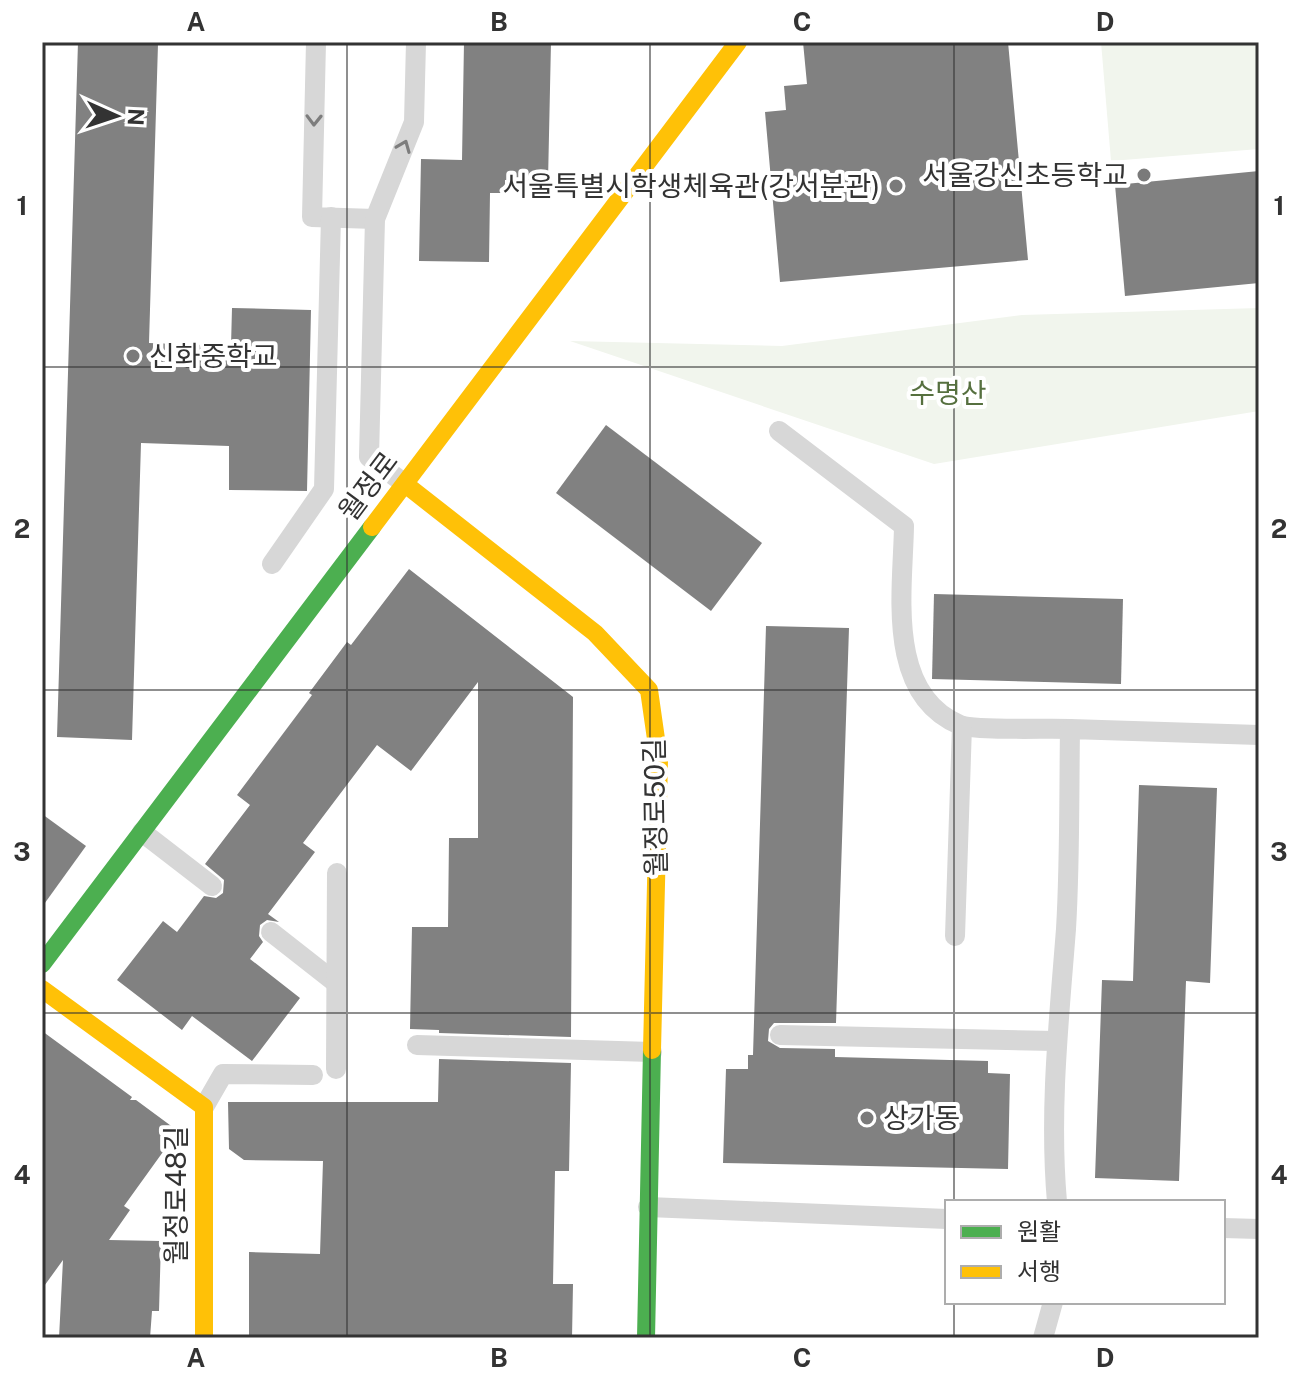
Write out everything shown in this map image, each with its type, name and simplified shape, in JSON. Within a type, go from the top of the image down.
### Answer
[{"type":"street","name":"월정로","points":[[42,964],[738,42]]},
{"type":"street","name":"월정로50길","points":[[405,484],[595,633],[649,690],[659,760],[646,1338]]},
{"type":"street","name":"월정로48길","points":[[42,989],[204,1107],[204,1338]]},
{"type":"lane","points":[[316,42],[312,217],[375,219]]},
{"type":"lane","points":[[405,484],[369,457],[375,219],[414,122],[416,42]]},
{"type":"lane","points":[[272,564],[324,489],[331,217]]},
{"type":"lane","points":[[779,431],[904,526],[901,635],[911,673],[931,708],[962,726],[1259,735]]},
{"type":"lane","points":[[955,936],[962,726]]},
{"type":"lane","points":[[1057,1200],[1053,1164],[1055,1041],[1066,926],[1070,729]]},
{"type":"lane","points":[[142,832],[212,886]]},
{"type":"lane","points":[[336,1069],[337,873]]},
{"type":"lane","points":[[271,932],[336,983]]},
{"type":"lane","points":[[780,1035],[1055,1041]]},
{"type":"lane","points":[[417,1045],[652,1052]]},
{"type":"lane","points":[[204,1107],[223,1074],[313,1075]]},
{"type":"lane","points":[[648,1207],[945,1219]]},
{"type":"lane","points":[[1225,1228],[1259,1229]]},
{"type":"lane","points":[[1043,1338],[1052,1304]]},
{"type":"green space","points":[[1101,42],[1259,42],[1259,149],[1111,161]]},
{"type":"green space","name":"수명산","points":[[1259,308],[1259,411],[934,464],[570,341],[782,346],[1022,315]]},
{"type":"building","name":"신화중학교","points":[[78,42],[158,44],[149,343],[231,346],[232,308],[311,310],[307,491],[229,490],[229,446],[141,443],[132,740],[57,737]]},
{"type":"building","points":[[464,42],[551,42],[548,181],[505,180],[505,193],[490,193],[489,262],[419,261],[421,159],[462,160]]},
{"type":"building","name":"서울특별시학생체육관(강서분관)","points":[[803,42],[1008,42],[1028,260],[780,282],[765,112],[786,110],[784,86],[807,84]]},
{"type":"building","points":[[1259,171],[1259,283],[1125,296],[1115,185]]},
{"type":"building","points":[[606,425],[762,543],[711,611],[556,493]]},
{"type":"building","points":[[409,569],[573,697],[571,1037],[439,1033],[439,1030],[410,1029],[412,927],[448,927],[449,838],[478,838],[478,682],[411,771],[377,745],[303,843],[315,852],[268,914],[279,922],[267,920],[260,925],[259,936],[263,942],[250,959],[300,998],[252,1061],[192,1016],[182,1030],[117,980],[163,921],[177,932],[204,896],[216,898],[223,893],[224,880],[205,864],[250,805],[237,795],[312,695],[309,693],[347,642],[351,645]]},
{"type":"building","points":[[934,594],[1123,599],[1121,684],[932,679]]},
{"type":"building","points":[[766,626],[849,628],[836,1023],[774,1023],[769,1029],[768,1041],[780,1048],[835,1049],[835,1057],[988,1061],[988,1073],[1010,1074],[1008,1169],[723,1163],[726,1069],[748,1069],[748,1055],[753,1055]]},
{"type":"building","points":[[1139,785],[1217,788],[1210,983],[1186,981],[1179,1181],[1095,1178],[1102,980],[1133,981]]},
{"type":"building","points":[[42,814],[86,846],[42,907]]},
{"type":"building","points":[[42,1031],[132,1097],[130,1100],[136,1100],[178,1131],[124,1206],[130,1210],[109,1240],[161,1241],[159,1311],[152,1311],[150,1338],[59,1338],[63,1260],[42,1289]]},
{"type":"building","points":[[439,1059],[571,1063],[569,1171],[555,1171],[553,1284],[573,1284],[572,1338],[249,1338],[249,1252],[320,1254],[323,1161],[244,1160],[229,1149],[228,1102],[438,1102]]},
{"type":"traffic: fast","points":[[42,964],[372,527]]},
{"type":"traffic: fast","points":[[646,1338],[652,1050]]},
{"type":"traffic: slow","points":[[372,527],[738,42]]},
{"type":"traffic: slow","points":[[405,484],[595,633],[649,690],[659,760],[652,1050]]},
{"type":"traffic: slow","points":[[42,989],[204,1107],[204,1338]]},
{"type":"place","name":"서울강신초등학교","points":[[1144,175]]},
{"type":"place","name":"서울특별시학생체육관(강서분관)","points":[[896,186]]},
{"type":"place","name":"신화중학교","points":[[133,356]]},
{"type":"place","name":"상가동","points":[[867,1118]]}]
